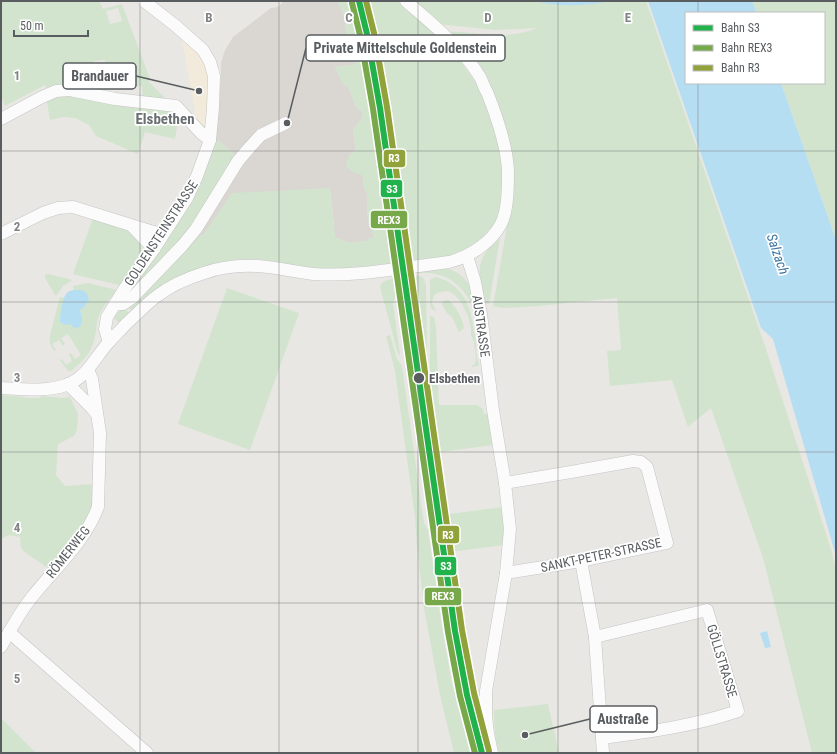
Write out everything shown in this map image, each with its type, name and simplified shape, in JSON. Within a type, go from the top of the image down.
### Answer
[{"type":"street","name":"GOLDENSTEINSTRASSE","points":[[109,342],[105,329],[107,317],[187,198],[210,140],[214,76],[210,62],[203,50],[176,26],[144,1]]},
{"type":"street","points":[[1,388],[56,388],[79,378],[88,370],[109,342],[156,296],[178,284],[204,273],[221,268],[257,266],[313,274],[360,273],[451,261],[467,256],[489,239],[500,225],[504,216],[508,183],[507,160],[502,137],[492,106],[480,77],[462,52],[406,1]]},
{"type":"street","points":[[1,119],[56,91],[70,90],[115,99],[176,106],[201,133],[210,140]]},
{"type":"street","name":"GOLDENSTEINSTRASSE","points":[[115,304],[123,304],[132,298],[182,246],[196,229],[238,161],[250,147],[261,136],[286,123]]},
{"type":"street","points":[[1,234],[43,213],[58,208],[73,207],[163,234]]},
{"type":"street","points":[[132,225],[154,249]]},
{"type":"street","name":"AUSTRASSE","points":[[467,256],[475,282],[481,314],[492,410],[505,483],[510,529],[506,574],[486,691],[486,716],[492,753]]},
{"type":"street","name":"RÖMERWEG","points":[[1,647],[17,618],[31,598],[78,542],[95,516],[98,507],[100,433],[92,380],[88,370]]},
{"type":"street","points":[[68,384],[97,414]]},
{"type":"street","name":"SANKT-PETER-STRASSE","points":[[505,483],[633,461],[641,462],[647,467],[667,543],[581,561],[506,574]]},
{"type":"street","points":[[581,561],[595,637],[603,753]]},
{"type":"street","name":"GÖLLSTRASSE","points":[[595,637],[707,610],[738,711],[719,718],[696,723],[648,732],[602,738]]},
{"type":"street","points":[[9,632],[147,753]]},
{"type":"shaded area","points":[[284,1],[338,1],[344,15],[346,30],[356,64],[335,67],[349,88],[356,107],[362,112],[362,118],[353,130],[356,150],[349,155],[351,171],[364,175],[363,184],[367,194],[367,214],[370,227],[375,237],[365,241],[349,243],[335,237],[330,188],[203,236],[193,228],[235,155],[216,139],[215,126],[221,80],[221,63],[225,50],[233,37],[271,8],[278,7]]},
{"type":"shaded area","points":[[181,35],[199,53],[208,72],[211,85],[208,128],[197,122]]},
{"type":"green space","points":[[1,1],[99,1],[103,9],[122,4],[150,79],[149,82],[167,100],[143,100],[142,86],[94,89],[86,88],[79,84],[68,85],[47,91],[45,85],[5,106],[1,96]],"holes":[[[118,8],[122,21],[110,24],[106,11]],[[105,60],[105,65],[121,63],[122,65],[126,65],[127,71],[122,71],[122,75],[107,77],[107,83],[96,84],[96,78],[91,77],[88,72],[89,68],[91,66],[95,66],[94,61]]]},
{"type":"green space","points":[[338,1],[348,1],[355,33],[373,131],[392,263],[356,268],[319,269],[252,259],[219,262],[172,280],[144,299],[131,310],[127,306],[197,231],[203,235],[232,193],[330,188],[335,237],[349,243],[365,241],[374,237],[367,214],[367,194],[363,184],[364,176],[351,171],[346,166],[349,155],[356,150],[353,130],[362,118],[362,112],[356,107],[349,88],[342,84],[335,67],[356,64],[354,53],[348,48],[344,15]]},
{"type":"green space","points":[[364,1],[400,1],[453,51],[479,87],[491,119],[502,162],[503,192],[496,222],[476,244],[454,255],[407,261],[380,73]]},
{"type":"green space","points":[[411,1],[646,1],[766,349],[831,549],[836,570],[836,753],[812,753],[763,558],[711,408],[688,427],[672,380],[610,386],[607,351],[621,350],[617,298],[538,306],[503,308],[493,306],[510,209],[505,129],[448,32],[501,35],[520,33],[538,28],[495,30],[437,24]]},
{"type":"green space","points":[[752,1],[836,1],[836,240],[781,84],[825,84],[825,12],[757,12]]},
{"type":"green space","points":[[58,94],[166,108],[179,115],[175,139],[145,132],[138,154],[96,136],[89,125],[75,118],[63,117],[50,120],[47,102],[49,98]]},
{"type":"green space","points":[[216,139],[235,155],[193,228],[125,298],[191,199],[207,166]]},
{"type":"green space","points":[[93,218],[126,230],[134,235],[139,241],[141,249],[139,257],[119,285],[73,274]]},
{"type":"green space","points":[[500,238],[489,304],[485,303],[483,297],[480,280],[480,268],[484,254]]},
{"type":"green space","points":[[438,269],[452,270],[466,281],[471,288],[475,312],[464,291],[454,282],[437,274],[411,273]]},
{"type":"green space","points":[[48,274],[69,279],[71,281],[63,286],[57,295],[55,295],[45,278],[45,275]]},
{"type":"green space","points":[[421,276],[426,285],[427,351],[425,351],[418,298],[412,298],[409,277]]},
{"type":"green space","points":[[436,277],[447,281],[456,287],[467,303],[473,323],[479,365],[477,366],[472,367],[476,361],[474,342],[471,335],[468,316],[461,302],[454,294],[448,291],[440,292],[435,294],[433,298],[432,303],[436,311],[431,308],[430,281]]},
{"type":"green space","points":[[394,279],[397,291],[393,304],[400,355],[398,354],[380,287],[383,282]]},
{"type":"green space","points":[[88,283],[117,290],[106,303],[97,320],[94,342],[89,352],[79,364],[71,371],[68,371],[60,360],[62,359],[66,365],[72,361],[69,354],[71,353],[75,359],[81,355],[68,334],[61,338],[65,344],[63,346],[59,340],[52,344],[56,350],[54,351],[50,344],[50,335],[60,297],[64,298],[68,292],[74,290],[73,286]]},
{"type":"green space","points":[[227,288],[299,313],[250,450],[178,424]]},
{"type":"green space","points":[[449,300],[452,303],[462,320],[464,328],[459,332],[452,317],[447,313],[442,304],[443,301]]},
{"type":"green space","points":[[124,308],[129,313],[119,322],[114,318],[118,312]]},
{"type":"green space","points":[[430,316],[434,317],[436,327],[438,381],[472,382],[473,376],[479,378],[480,380],[477,385],[438,384],[439,405],[477,405],[483,409],[484,414],[490,414],[493,445],[440,452],[431,392]]},
{"type":"green space","points":[[390,335],[397,359],[402,366],[423,517],[424,523],[428,530],[451,679],[470,753],[454,753],[440,695],[424,608],[415,517],[395,371],[386,336]]},
{"type":"green space","points":[[1,395],[28,398],[38,398],[43,396],[62,398],[70,397],[78,414],[77,430],[74,436],[58,444],[56,475],[65,486],[95,484],[93,511],[51,570],[21,548],[20,537],[9,535],[1,539]]},
{"type":"green space","points":[[503,507],[504,545],[450,552],[447,529],[449,514]]},
{"type":"green space","points":[[548,704],[559,753],[499,753],[495,732],[494,710]]},
{"type":"green space","points":[[1,718],[36,753],[1,753]]},
{"type":"water","name":"Salzach","points":[[648,1],[752,1],[757,12],[685,12],[685,84],[781,84],[836,240],[836,556],[773,339],[761,328]]},
{"type":"water","points":[[74,290],[86,292],[89,300],[80,310],[82,319],[81,325],[78,328],[72,327],[71,324],[65,325],[60,322],[64,298],[68,292]]},
{"type":"water","points":[[767,631],[771,647],[765,648],[760,633]]},
{"type":"waterway","points":[[541,1],[572,4],[603,1]]},
{"type":"rail line","name":"S3","points":[[359,1],[367,34],[380,108],[455,631],[467,695],[482,753]]},
{"type":"rail line","name":"R3","points":[[366,1],[374,33],[387,107],[462,630],[474,693],[489,751]]},
{"type":"rail line","name":"REX3","points":[[352,3],[360,35],[373,109],[448,632],[460,696],[475,753]]},
{"type":"place","name":"Brandauer","points":[[199,91]]},
{"type":"place","name":"Private Mittelschule Goldenstein","points":[[287,123]]},
{"type":"place","name":"Elsbethen","points":[[419,378]]},
{"type":"place","name":"Austraße","points":[[525,735]]},
{"type":"district","name":"Elsbethen","points":[[165,119]]}]
